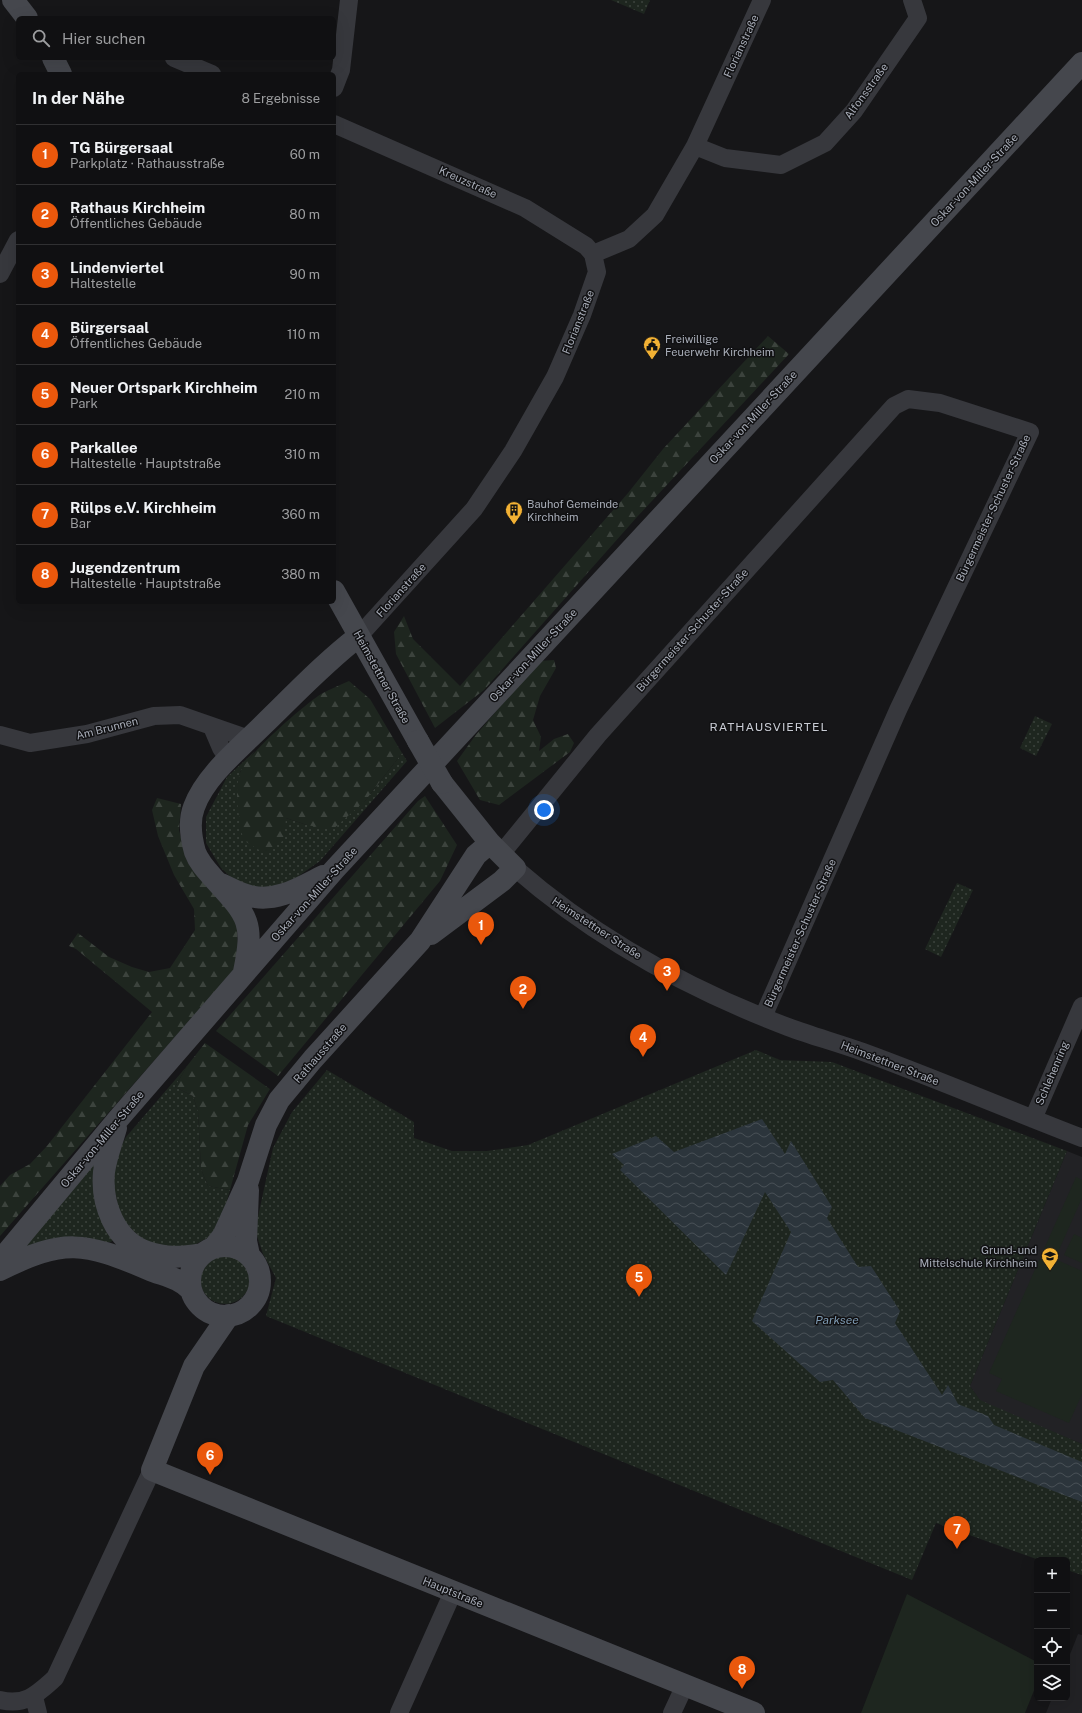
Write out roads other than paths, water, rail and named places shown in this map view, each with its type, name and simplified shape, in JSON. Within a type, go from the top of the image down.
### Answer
[{"type":"main road","points":[[13,0],[25,16]]},
{"type":"main road","points":[[54,60],[60,72]]},
{"type":"main road","name":"Oskar-von-Miller-Straße","points":[[0,1260],[119,1118],[334,870],[1082,63]]},
{"type":"main road","name":"Heimstettner Straße","points":[[336,595],[442,783],[502,855]]},
{"type":"main road","points":[[244,973],[250,943],[248,925],[242,912],[207,872],[196,852],[192,837],[191,823],[194,807],[201,793],[213,776],[326,662],[359,636]]},
{"type":"main road","name":"Rathausstraße","points":[[208,1251],[223,1236],[248,1181],[266,1126],[280,1100],[314,1059],[420,942],[476,855],[502,855],[502,881],[420,942]]},
{"type":"main road","points":[[216,882],[249,896],[263,898],[294,891],[334,870]]},
{"type":"main road","points":[[0,1270],[40,1252],[54,1248],[73,1247],[98,1250],[183,1282],[195,1298],[213,1314],[229,1316],[244,1310],[250,1305],[258,1292],[259,1276],[257,1268],[248,1255],[232,1247],[177,1257],[146,1252],[133,1243],[113,1223],[105,1200],[104,1174],[106,1160],[119,1118]]},
{"type":"main road","name":"Rathausstraße","points":[[248,1181],[246,1241],[248,1255]]},
{"type":"main road","points":[[152,1470],[194,1366],[201,1332],[191,1271],[208,1251]]},
{"type":"main road","points":[[194,1366],[229,1316]]},
{"type":"main road","name":"Hauptstraße","points":[[152,1470],[754,1713]]},
{"type":"street","points":[[336,83],[341,70],[349,0]]},
{"type":"street","name":"Florianstraße","points":[[359,636],[474,509],[513,451],[555,377],[582,315],[597,272],[593,254],[629,239],[655,215],[695,146],[762,0]]},
{"type":"street","name":"Alfonsstraße","points":[[695,146],[725,158],[781,165],[825,143],[854,111],[918,18],[912,0]]},
{"type":"street","points":[[179,60],[207,72]]},
{"type":"street","name":"Kreuzstraße","points":[[336,125],[525,208],[586,246],[593,254]]},
{"type":"street","points":[[0,274],[16,244]]},
{"type":"street","name":"Bürgermeister-Schuster-Straße","points":[[502,855],[598,735],[894,406],[908,399],[940,403],[1030,432],[898,710],[763,1017]]},
{"type":"street","name":"Am Brunnen","points":[[0,736],[30,743],[87,734],[154,716],[180,715],[199,720],[212,727],[231,731],[249,739]]},
{"type":"street","points":[[212,727],[221,748],[229,760]]},
{"type":"street","name":"Heimstettner Straße","points":[[502,855],[550,898],[613,941],[668,974],[788,1027],[863,1052],[1082,1138]]},
{"type":"street","name":"Schlehenring","points":[[1033,1119],[1082,1006]]},
{"type":"street","points":[[0,1700],[36,1705],[56,1678],[152,1470]]},
{"type":"street","points":[[399,1713],[453,1592]]},
{"type":"street","points":[[672,1713],[685,1685]]},
{"type":"water","name":"Parksee","points":[[762,1119],[785,1154],[791,1141],[832,1207],[827,1218],[858,1267],[871,1266],[900,1311],[895,1323],[942,1395],[948,1385],[958,1404],[988,1416],[994,1425],[1082,1462],[1082,1502],[865,1418],[833,1380],[820,1382],[752,1321],[791,1232],[765,1192],[726,1275],[620,1170],[624,1165],[612,1154],[656,1136],[674,1152]]},
{"type":"place","name":"Freiwillige Feuerwehr Kirchheim","points":[[652,360]]},
{"type":"place","name":"Bauhof Gemeinde Kirchheim","points":[[514,525]]},
{"type":"place","name":"TG Bürgersaal","points":[[481,945]]},
{"type":"place","name":"Lindenviertel","points":[[667,991]]},
{"type":"place","name":"Rathaus Kirchheim","points":[[523,1009]]},
{"type":"place","name":"Bürgersaal","points":[[643,1057]]},
{"type":"place","name":"Grund- und Mittelschule Kirchheim","points":[[1050,1271]]},
{"type":"place","name":"Neuer Ortspark Kirchheim","points":[[639,1297]]},
{"type":"place","name":"Parkallee","points":[[210,1475]]},
{"type":"place","name":"Rülps e.V. Kirchheim","points":[[957,1549]]},
{"type":"place","name":"Jugendzentrum","points":[[742,1689]]},
{"type":"district","name":"RATHAUSVIERTEL","points":[[769,727]]}]
